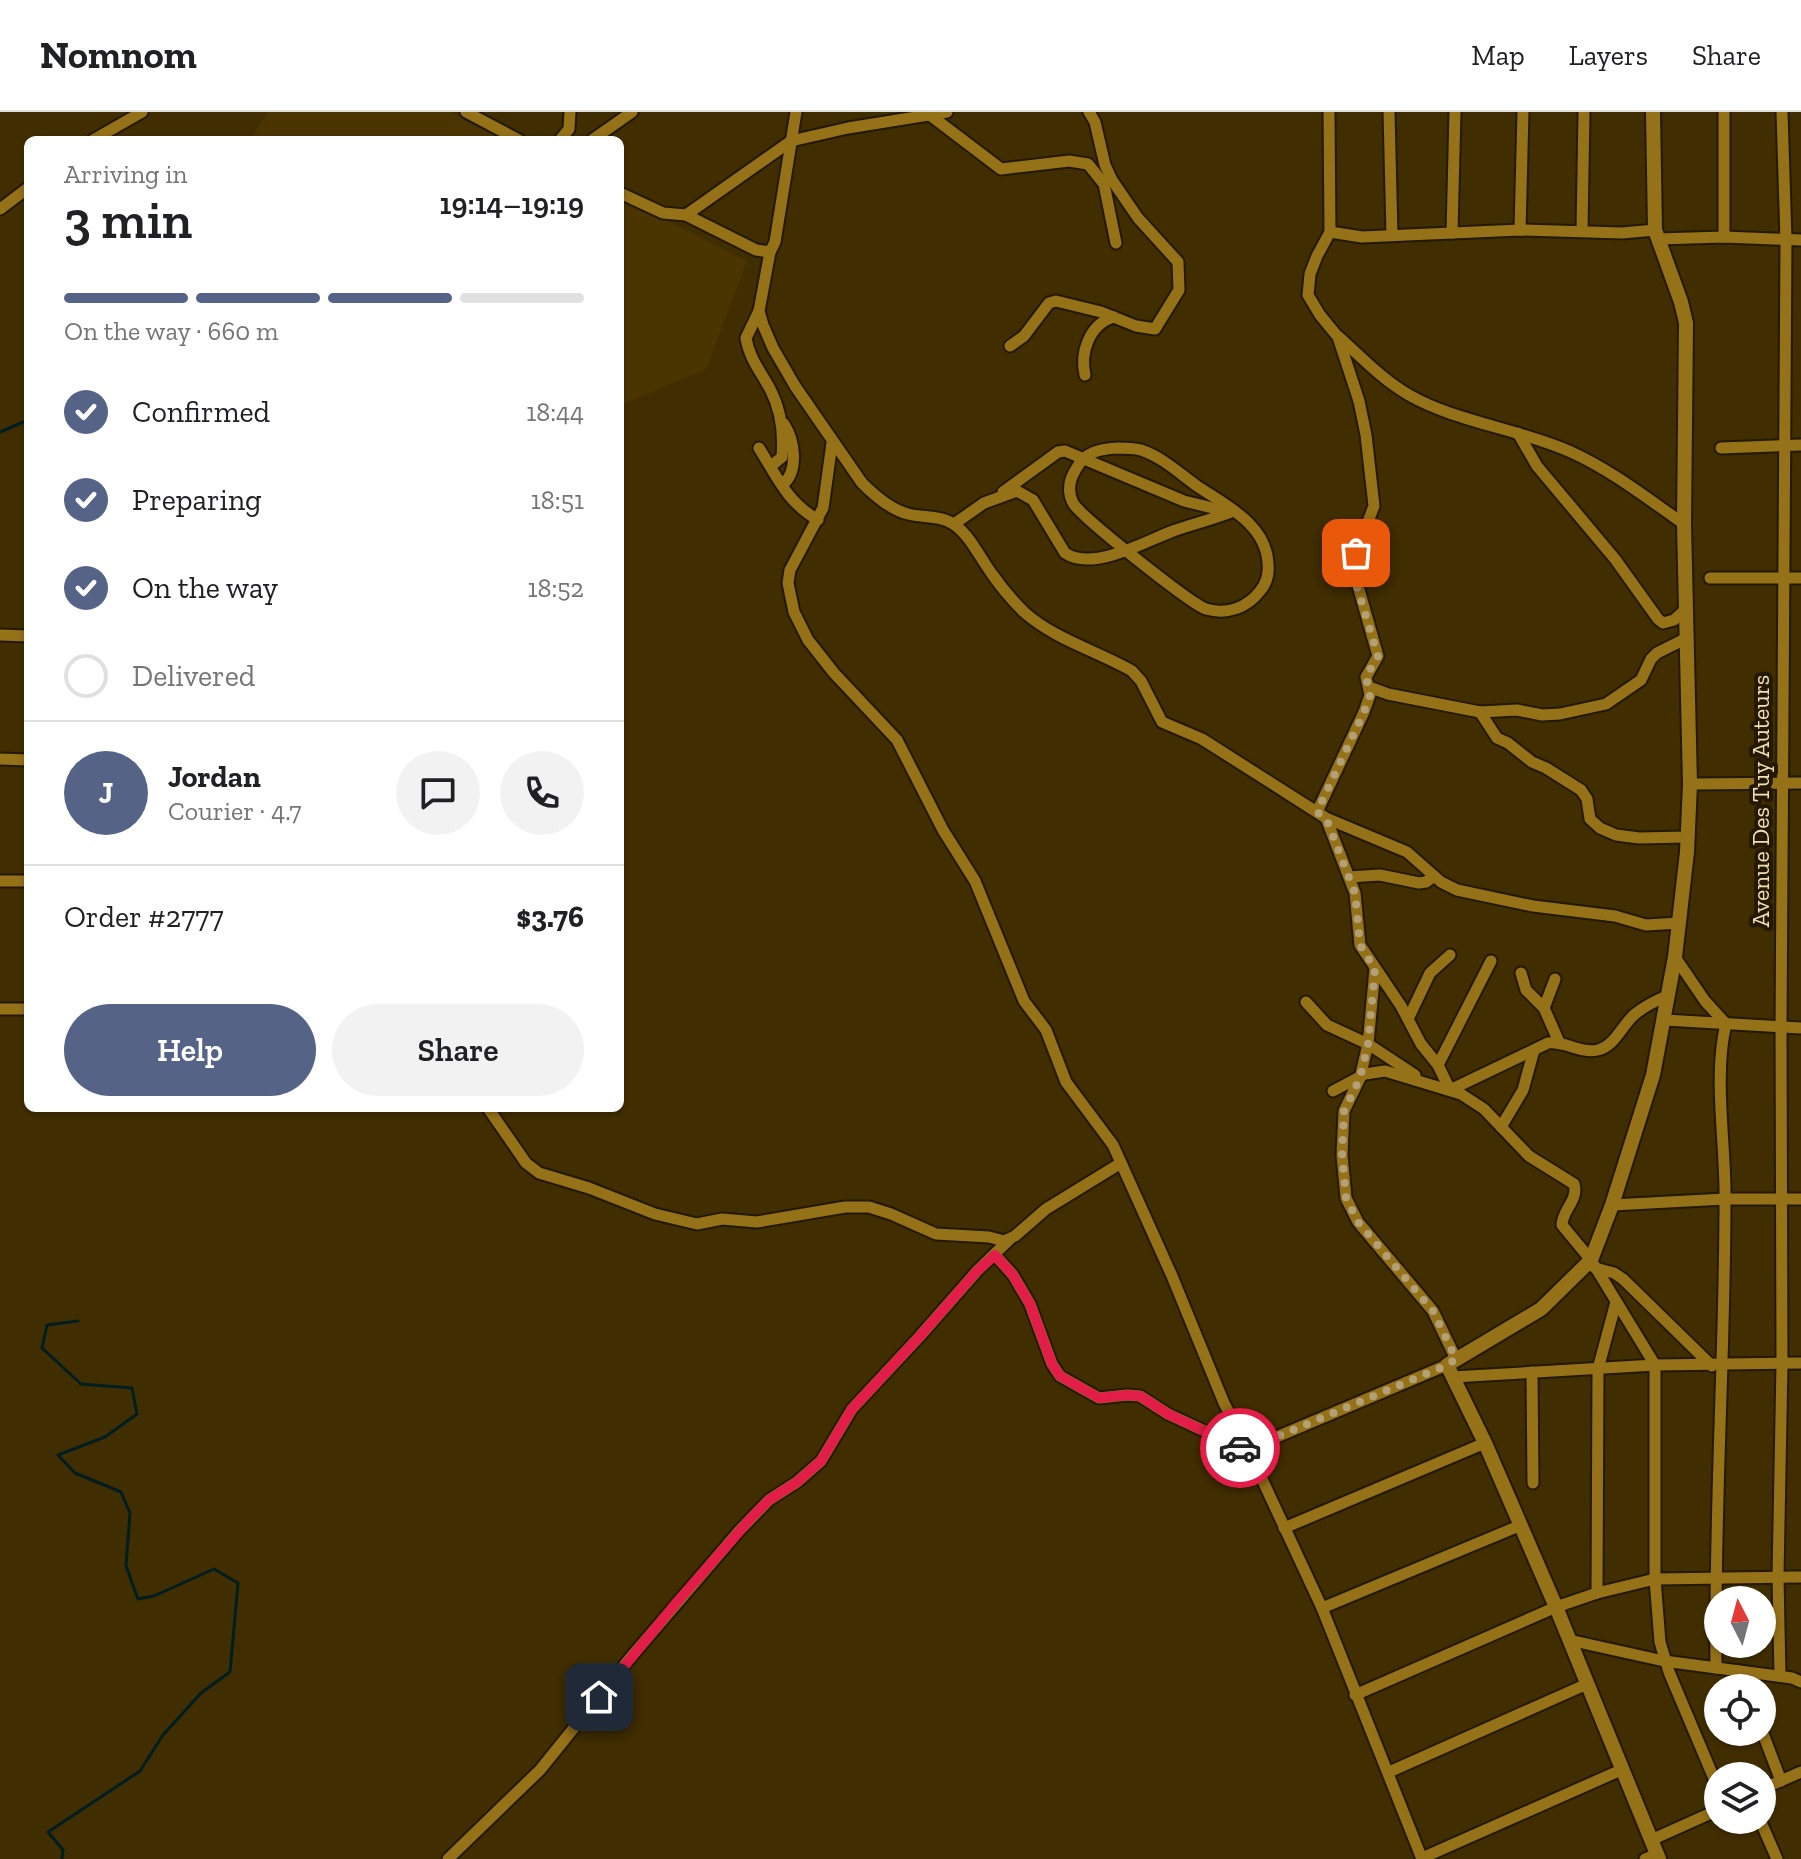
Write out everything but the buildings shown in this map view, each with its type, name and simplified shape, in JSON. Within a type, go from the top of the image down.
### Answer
[{"type":"street","points":[[100,136],[142,112]]},
{"type":"street","points":[[466,112],[511,136]]},
{"type":"street","points":[[563,136],[569,129],[570,112]]},
{"type":"street","points":[[598,136],[632,112]]},
{"type":"street","points":[[782,485],[793,470],[789,434],[747,344],[748,333],[759,311],[770,252],[775,242],[796,112]]},
{"type":"street","points":[[686,215],[791,141],[947,112]]},
{"type":"street","points":[[1010,346],[1024,336],[1052,302],[1066,302],[1143,328],[1157,327],[1179,290],[1180,269],[1175,257],[1138,218],[1112,180],[1105,165],[1095,122],[1089,112]]},
{"type":"street","points":[[1329,112],[1330,232],[1310,274],[1308,295],[1338,337],[1410,396],[1574,453],[1684,524]]},
{"type":"street","points":[[1389,112],[1392,235]]},
{"type":"street","points":[[1452,233],[1455,112]]},
{"type":"street","points":[[1520,230],[1523,112]]},
{"type":"street","points":[[1582,231],[1584,112]]},
{"type":"street","points":[[995,1255],[1013,1275],[1030,1304],[1052,1364],[1060,1376],[1099,1398],[1140,1396],[1168,1414],[1248,1449],[1452,1367],[1541,1309],[1593,1264],[1653,1075],[1665,1020],[1680,923],[1690,784],[1684,524],[1686,323],[1656,234],[1653,112]]},
{"type":"street","points":[[1724,112],[1724,237]]},
{"type":"street","name":"Avenue Des Tuy Auteurs","points":[[1780,1676],[1778,1576],[1782,1363],[1786,240],[1782,112]]},
{"type":"street","points":[[930,115],[1001,169],[1060,162],[1088,164],[1104,184],[1116,243]]},
{"type":"street","points":[[0,209],[24,191]]},
{"type":"street","points":[[624,195],[663,213],[686,215],[756,250],[770,252]]},
{"type":"street","points":[[1330,232],[1362,237],[1520,230],[1582,231],[1801,240]]},
{"type":"street","points":[[759,311],[773,348],[832,443],[873,494],[908,514],[937,517],[954,524],[993,577],[1025,612],[1043,626],[1132,671],[1141,681],[1162,722],[1202,739],[1321,815],[1407,852],[1434,876],[1457,890],[1513,903],[1615,916],[1646,925],[1680,923]]},
{"type":"street","points":[[1085,375],[1082,359],[1090,338],[1098,326],[1114,317]]},
{"type":"street","points":[[1338,337],[1359,401],[1373,483],[1372,514],[1356,553],[1354,572],[1378,649],[1376,662],[1366,677],[1370,695],[1321,815],[1355,893],[1360,945],[1421,1044],[1438,1065],[1450,1090]]},
{"type":"street","points":[[771,466],[782,457],[781,420]]},
{"type":"street","points":[[1518,433],[1537,466],[1615,559],[1658,619],[1669,623],[1686,609]]},
{"type":"street","points":[[832,443],[825,500],[818,520],[790,570],[790,600],[799,625],[834,673],[897,740],[943,830],[975,881],[1024,1001],[1046,1030],[1066,1082],[1103,1129],[1121,1163],[1224,1403],[1322,1608],[1422,1859],[1621,1770]]},
{"type":"street","points":[[1721,448],[1801,445]]},
{"type":"street","points":[[759,448],[798,508],[818,520]]},
{"type":"street","points":[[1105,448],[1139,450],[1164,461],[1234,511],[1262,537],[1268,559],[1266,583],[1253,599],[1238,609],[1218,610],[1196,604],[1083,516],[1072,501],[1069,484],[1082,460],[1095,451],[1105,448]]},
{"type":"street","points":[[954,524],[1058,452],[1071,453],[1184,501],[1216,511],[1234,511]]},
{"type":"street","points":[[996,497],[1017,491],[1027,495],[1060,547],[1072,557],[1093,558],[1128,551],[1165,534],[1234,511]]},
{"type":"street","points":[[1710,578],[1801,578]]},
{"type":"street","points":[[0,635],[24,636]]},
{"type":"street","points":[[1369,687],[1388,694],[1480,712],[1517,710],[1542,715],[1560,714],[1606,704],[1641,680],[1657,653],[1687,638]]},
{"type":"street","points":[[1480,712],[1497,738],[1581,790],[1587,799],[1590,819],[1600,828],[1616,835],[1639,838],[1687,837]]},
{"type":"street","points":[[0,759],[24,760]]},
{"type":"street","points":[[1690,784],[1801,783]]},
{"type":"street","points":[[1349,877],[1380,875],[1419,883],[1434,876]]},
{"type":"street","points":[[0,881],[24,881]]},
{"type":"street","points":[[1408,1019],[1430,973],[1450,955]]},
{"type":"street","points":[[1675,957],[1705,1001],[1726,1024]]},
{"type":"street","points":[[1438,1065],[1491,961]]},
{"type":"street","points":[[1375,969],[1368,1044],[1360,1078],[1344,1111],[1342,1155],[1346,1198],[1358,1222],[1433,1311],[1452,1367],[1556,1607],[1653,1853],[1704,1819]]},
{"type":"street","points":[[1521,973],[1529,994],[1544,1008],[1559,1042]]},
{"type":"street","points":[[1544,1008],[1555,979]]},
{"type":"street","points":[[1450,1090],[1548,1043],[1559,1042],[1587,1052],[1605,1048],[1634,1015],[1669,995]]},
{"type":"street","points":[[1306,1002],[1327,1025],[1368,1044],[1429,1084]]},
{"type":"street","points":[[0,1009],[24,1009]]},
{"type":"street","points":[[1665,1020],[1801,1028]]},
{"type":"street","points":[[1716,1668],[1716,1366],[1725,1199],[1721,1055],[1726,1024]]},
{"type":"street","points":[[1501,1127],[1523,1090],[1534,1050]]},
{"type":"street","points":[[1333,1091],[1365,1074],[1385,1071],[1450,1090],[1472,1100],[1529,1156],[1574,1184],[1576,1191],[1561,1222],[1563,1228],[1593,1264],[1655,1365],[1655,1579],[1660,1642],[1664,1661],[1707,1762]]},
{"type":"street","points":[[491,1112],[526,1163],[539,1173],[686,1223],[729,1219],[746,1223],[845,1207],[869,1207],[936,1234],[1010,1239]]},
{"type":"street","points":[[448,1859],[540,1770],[631,1657],[746,1524],[769,1500],[797,1482],[821,1461],[852,1409],[977,1271],[1046,1209],[1121,1163]]},
{"type":"street","points":[[1612,1205],[1725,1199],[1801,1199]]},
{"type":"street","points":[[1593,1264],[1623,1279],[1716,1366]]},
{"type":"street","points":[[1597,1593],[1598,1369],[1616,1302]]},
{"type":"street","points":[[1452,1367],[1532,1372],[1655,1365],[1801,1363]]},
{"type":"street","points":[[1532,1372],[1533,1483]]},
{"type":"street","points":[[1284,1528],[1485,1443]]},
{"type":"street","points":[[1322,1608],[1519,1526]]},
{"type":"street","points":[[1355,1695],[1556,1607],[1597,1593],[1655,1579],[1801,1577]]},
{"type":"street","points":[[1569,1640],[1664,1661],[1780,1676],[1801,1682]]},
{"type":"street","points":[[1389,1772],[1587,1684]]},
{"type":"street","points":[[1768,1746],[1781,1781]]},
{"type":"street","points":[[1776,1783],[1801,1772]]},
{"type":"street","points":[[1766,1834],[1777,1859]]},
{"type":"shaded area","points":[[268,112],[451,112],[499,136],[253,136]]},
{"type":"shaded area","points":[[624,199],[747,261],[706,369],[624,403]]},
{"type":"waterway","points":[[0,432],[24,422]]},
{"type":"waterway","points":[[62,1859],[63,1850],[48,1832],[140,1771],[163,1735],[201,1693],[230,1672],[238,1583],[214,1569],[154,1596],[138,1599],[126,1566],[130,1513],[121,1492],[75,1473],[58,1455],[105,1437],[137,1414],[132,1388],[81,1384],[42,1348],[47,1325],[78,1321]]},
{"type":"way so far","points":[[1240,1448],[1248,1449],[1456,1359],[1433,1311],[1358,1222],[1346,1198],[1342,1155],[1344,1111],[1360,1078],[1372,1027],[1376,981],[1375,969],[1360,945],[1355,893],[1326,818],[1317,812],[1364,712],[1370,695],[1366,677],[1378,656],[1355,580],[1356,553]]},
{"type":"route","points":[[599,1697],[752,1517],[769,1500],[797,1482],[821,1461],[857,1403],[986,1261],[995,1255],[1013,1275],[1030,1304],[1052,1364],[1060,1376],[1104,1400],[1127,1395],[1140,1396],[1168,1414],[1240,1448]]}]
